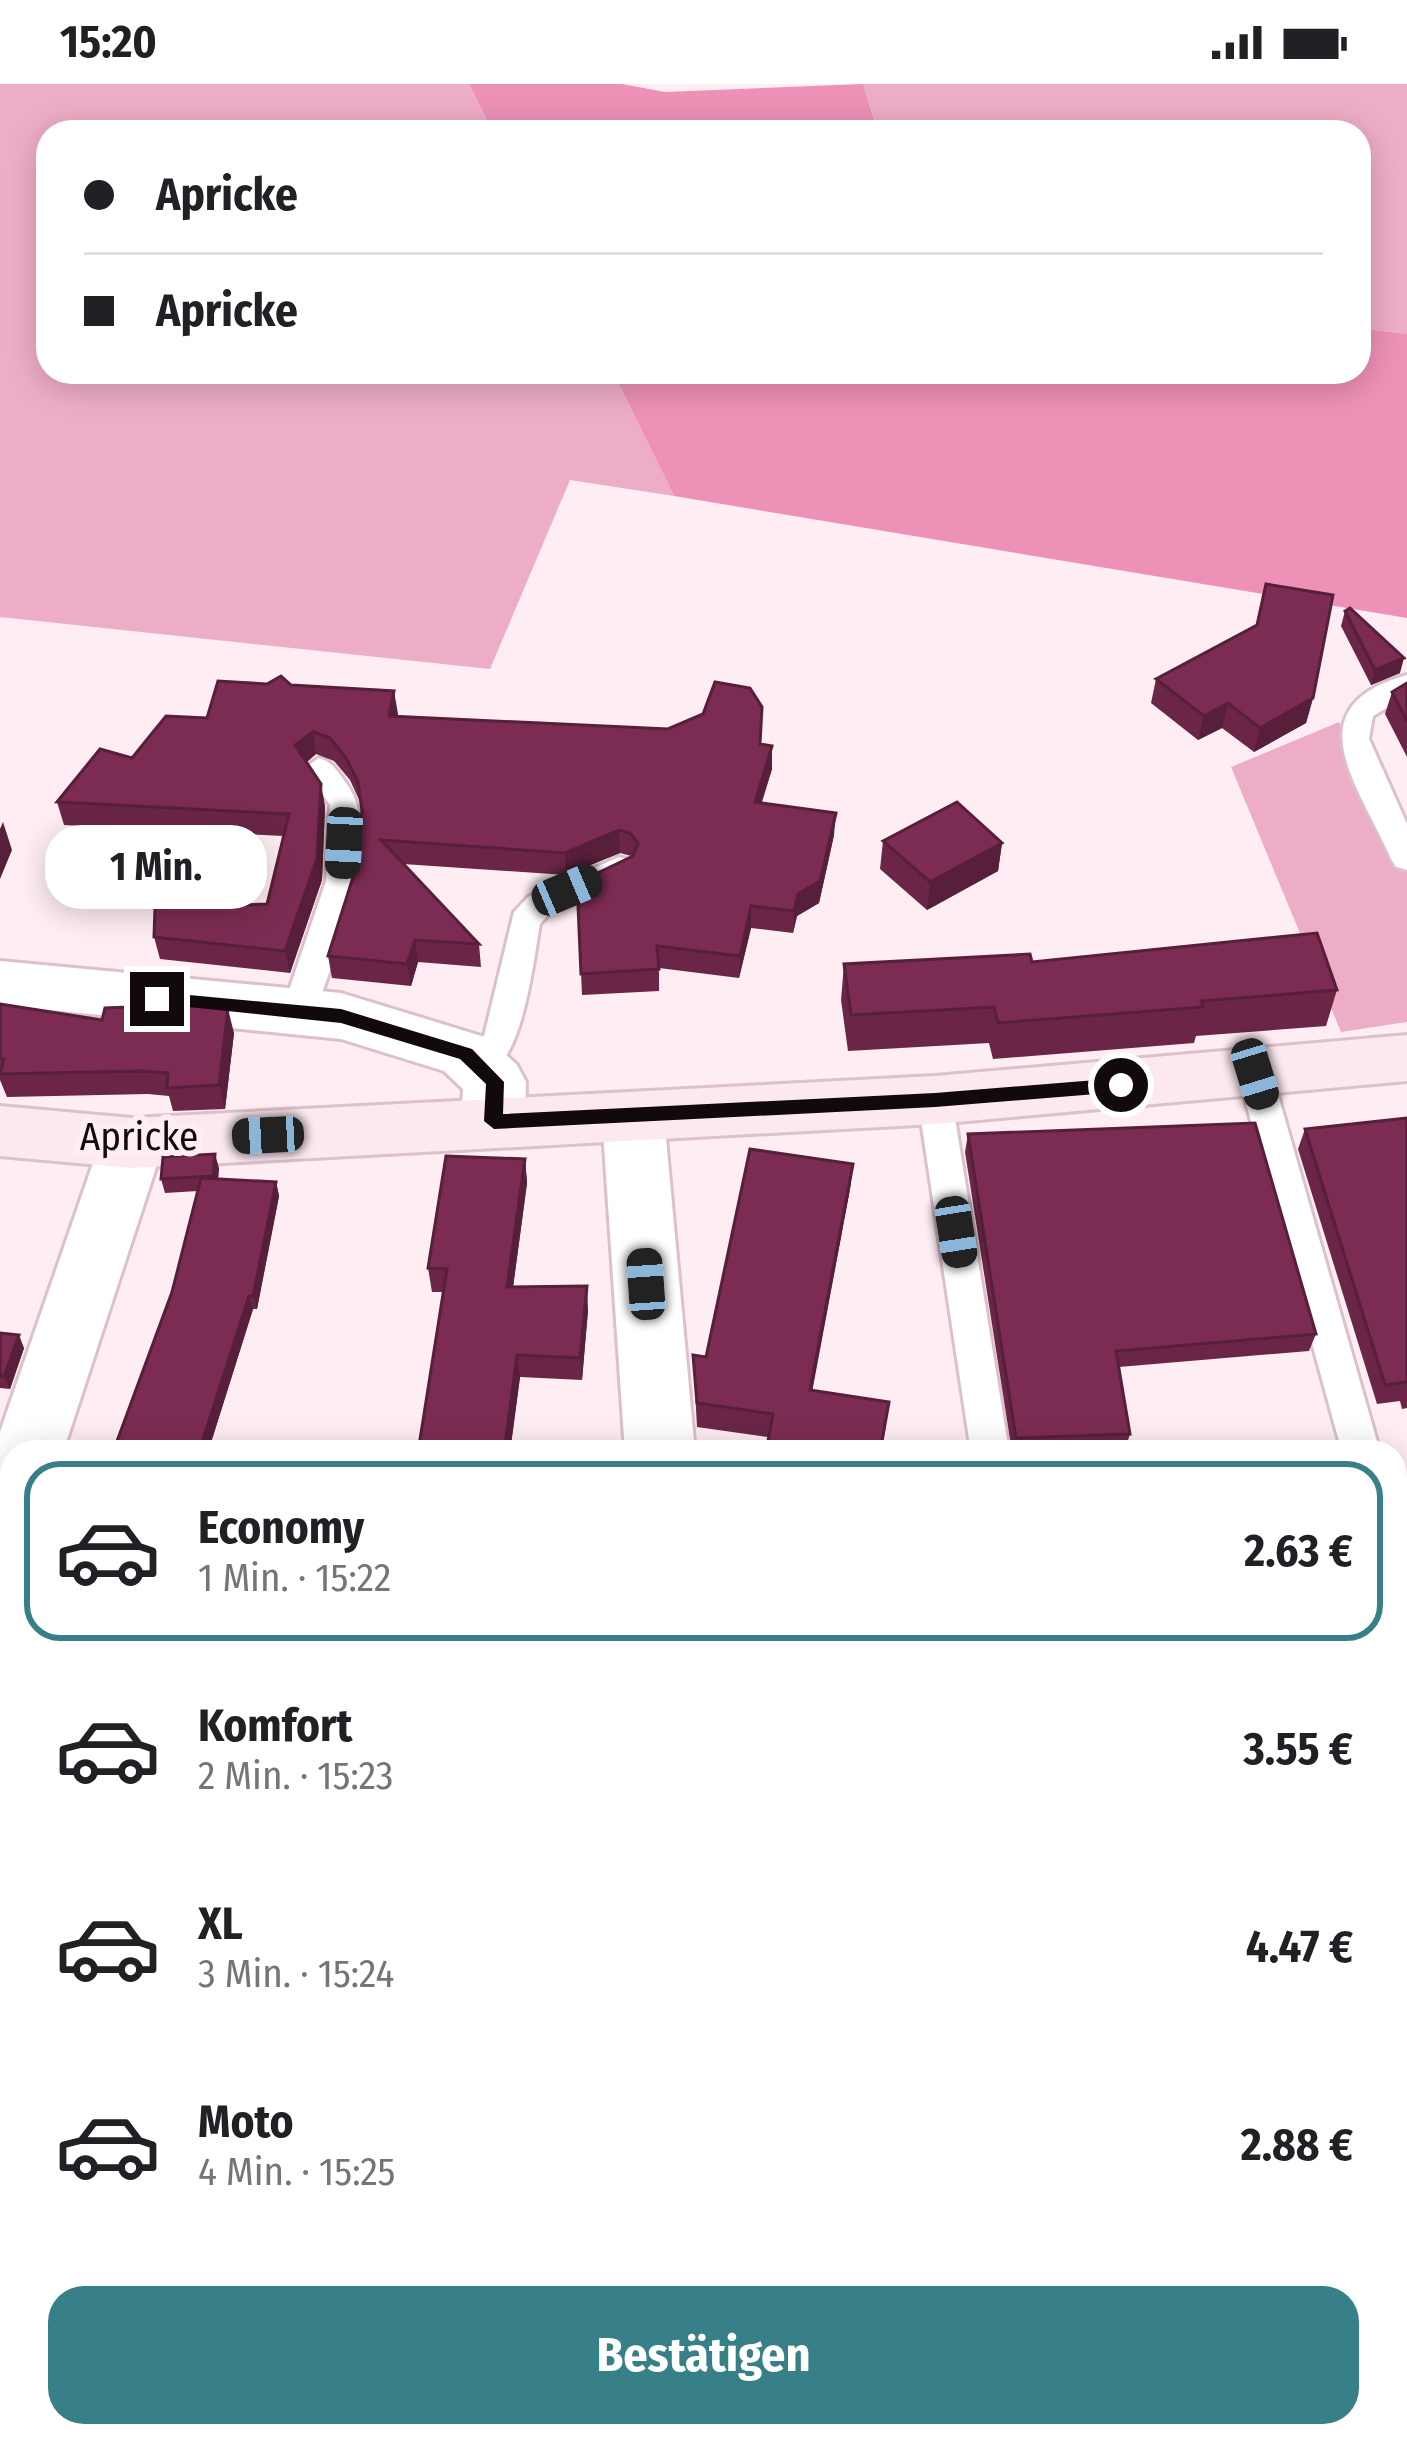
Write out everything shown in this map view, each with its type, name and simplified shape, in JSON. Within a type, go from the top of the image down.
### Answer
[{"type":"street","name":"Apricke","points":[[0,983],[341,1016],[466,1054],[486,1094]]},
{"type":"street","name":"Apricke","points":[[0,1131],[132,1143],[486,1094],[633,1117],[935,1100],[1407,1058]]},
{"type":"street","points":[[633,1117],[659,1440]]},
{"type":"street","points":[[32,1440],[132,1143]]},
{"type":"lane","points":[[1407,685],[1364,704],[1353,723],[1354,739],[1407,860]]},
{"type":"lane","points":[[299,1011],[342,881],[345,804],[319,768]]},
{"type":"lane","points":[[486,1094],[525,920],[539,905],[619,868]]},
{"type":"lane","points":[[1255,1074],[1357,1440]]},
{"type":"lane","points":[[935,1100],[987,1440]]},
{"type":"shaded area","points":[[0,84],[469,84],[487,120],[36,120],[36,384],[619,384],[674,496],[570,480],[490,669],[0,617]]},
{"type":"shaded area","points":[[469,84],[622,84],[665,92],[863,84],[874,120],[487,120]]},
{"type":"shaded area","points":[[863,84],[1407,84],[1407,334],[1371,330],[1371,120],[874,120]]},
{"type":"shaded area","points":[[1371,330],[1407,334],[1407,618],[674,496],[619,384],[1371,384]]},
{"type":"shaded area","points":[[1339,722],[1407,873],[1407,1022],[1341,1032],[1231,767]]},
{"type":"building","points":[[1266,584],[1333,595],[1313,698],[1260,728],[1228,703],[1204,716],[1156,679],[1257,625]]},
{"type":"building","points":[[1350,608],[1404,658],[1375,670],[1345,611]]},
{"type":"building","points":[[281,676],[291,685],[394,691],[389,716],[668,729],[703,714],[715,682],[750,688],[762,707],[760,744],[772,746],[755,802],[836,813],[820,881],[798,894],[794,911],[751,906],[740,956],[657,946],[659,969],[581,974],[577,883],[633,856],[638,843],[630,833],[619,830],[565,853],[381,840],[479,944],[415,940],[407,964],[328,956],[354,874],[362,811],[358,782],[346,758],[330,738],[313,732],[295,745],[321,784],[317,858],[285,951],[154,937],[155,908],[267,904],[289,814],[57,802],[100,749],[132,758],[166,716],[207,718],[218,681],[267,684]]},
{"type":"building","points":[[1407,683],[1407,721],[1392,692]]},
{"type":"building","points":[[957,802],[1002,843],[930,882],[883,841]]},
{"type":"building","points":[[1317,933],[1337,990],[1201,1001],[1203,1007],[998,1023],[994,1007],[851,1015],[844,964],[1030,954],[1032,962]]},
{"type":"building","points":[[0,1004],[102,1020],[105,1008],[182,1005],[228,1009],[219,1085],[167,1088],[168,1073],[141,1071],[0,1074],[4,1059],[0,1058]]},
{"type":"building","points":[[1407,1118],[1407,1382],[1385,1385],[1305,1129]]},
{"type":"building","points":[[1255,1123],[1316,1334],[1116,1351],[1130,1434],[1016,1438],[968,1134]]},
{"type":"building","points":[[750,1149],[853,1164],[810,1390],[889,1402],[882,1440],[768,1440],[773,1414],[697,1403],[693,1355],[706,1357]]},
{"type":"building","points":[[215,1154],[213,1176],[161,1179],[163,1157]]},
{"type":"building","points":[[446,1156],[525,1159],[507,1287],[587,1286],[580,1358],[517,1355],[506,1440],[420,1440],[447,1269],[428,1268]]},
{"type":"building","points":[[201,1178],[276,1182],[253,1296],[249,1296],[203,1440],[117,1440],[172,1292]]},
{"type":"building","points":[[0,1333],[19,1335],[4,1376],[0,1376]]},
{"type":"route","points":[[157,999],[341,1016],[466,1054],[495,1082],[494,1121],[935,1100],[1121,1085]]}]
